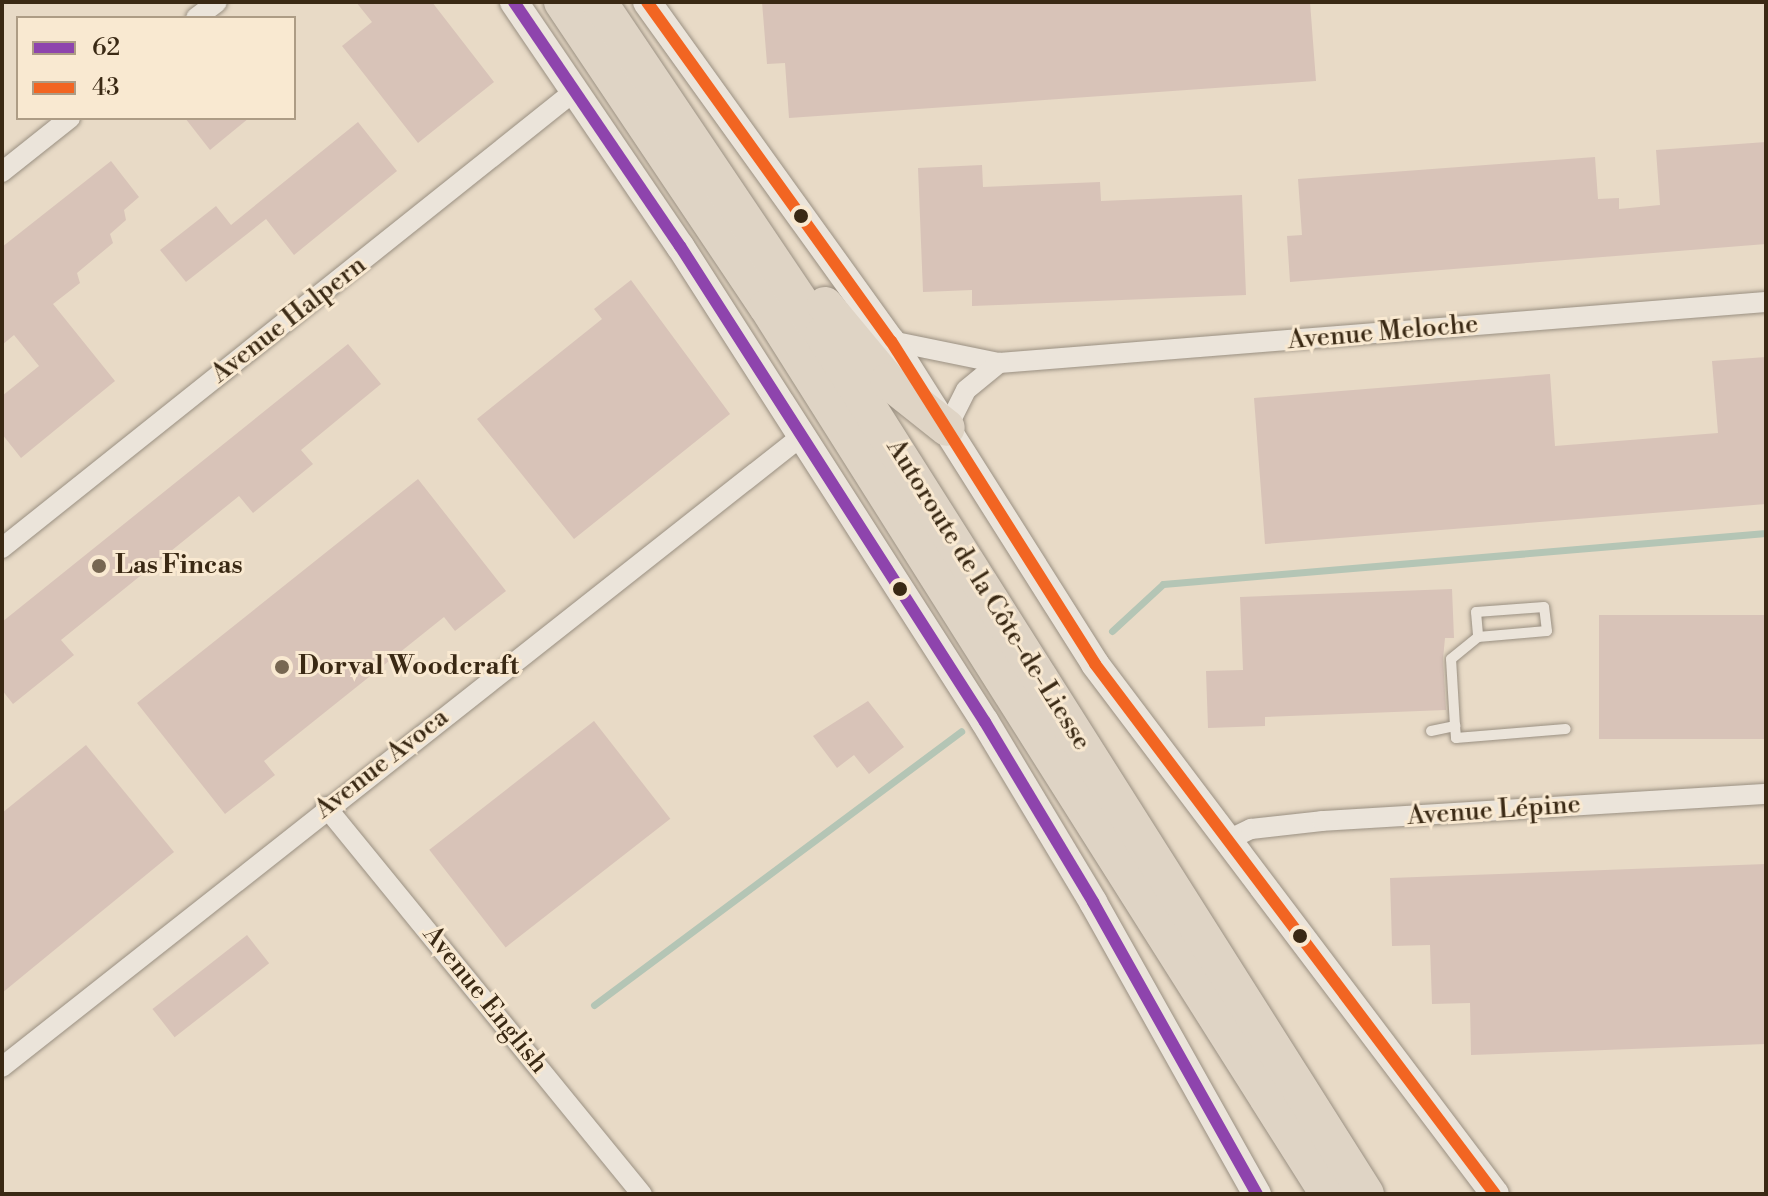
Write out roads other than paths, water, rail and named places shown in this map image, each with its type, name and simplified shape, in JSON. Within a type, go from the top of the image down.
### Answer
[{"type":"highway","name":"Autoroute de la Côte-de-Liesse","points":[[562,2],[767,307],[1328,1194]]},
{"type":"highway","name":"Autoroute de la Côte-de-Liesse","points":[[599,2],[742,211],[1366,1194]]},
{"type":"highway","points":[[742,211],[888,381],[947,428]]},
{"type":"highway","points":[[1192,979],[1303,1194]]},
{"type":"main road","points":[[514,2],[576,90],[803,435],[1070,861],[1257,1194]]},
{"type":"main road","points":[[647,2],[891,341],[1076,637],[1226,841],[1495,1194]]},
{"type":"street","points":[[199,16],[217,2]]},
{"type":"street","name":"Avenue Halpern","points":[[2,548],[576,90]]},
{"type":"street","points":[[2,172],[67,120]]},
{"type":"street","name":"Avenue Meloche","points":[[891,341],[999,363],[1766,302]]},
{"type":"street","points":[[947,428],[966,390],[999,363]]},
{"type":"street","name":"Avenue Avoca","points":[[2,1067],[326,807],[803,435]]},
{"type":"street","name":"Avenue Lépine","points":[[1226,841],[1251,829],[1322,821],[1766,794]]},
{"type":"street","name":"Avenue English","points":[[326,807],[642,1194]]},
{"type":"lane","points":[[1478,637],[1476,612],[1544,607],[1547,631],[1478,637],[1451,659],[1456,738],[1566,729]]},
{"type":"lane","points":[[1431,731],[1455,726]]},
{"type":"waterway","points":[[1112,631],[1163,584],[1766,533]]},
{"type":"waterway","points":[[594,1005],[961,731]]},
{"type":"place","name":"Las Fincas","points":[[99,566]]},
{"type":"place","name":"Dorval Woodcraft","points":[[282,667]]}]
